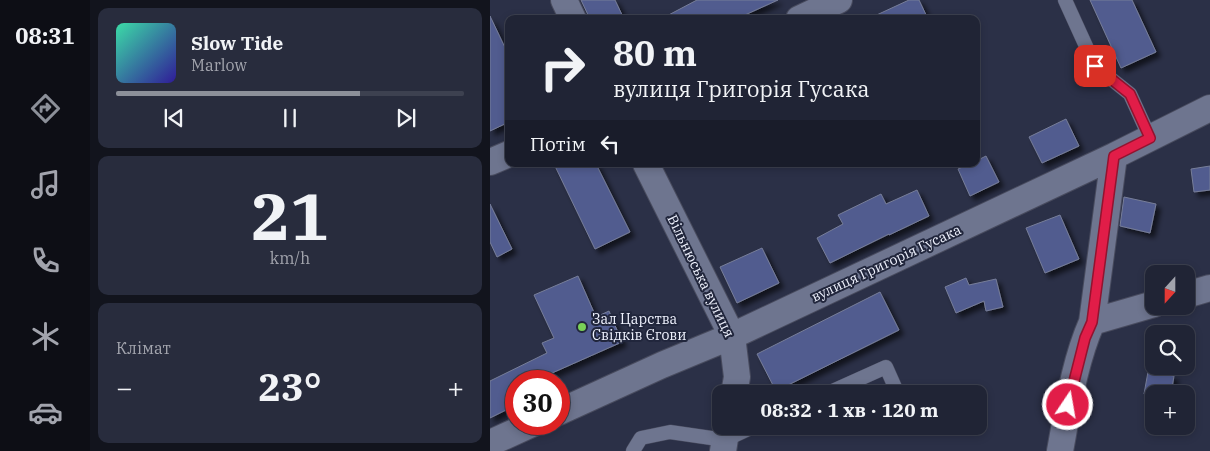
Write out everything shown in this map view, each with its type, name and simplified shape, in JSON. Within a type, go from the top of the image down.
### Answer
[{"type":"street","points":[[564,0],[572,15]]},
{"type":"street","points":[[807,15],[839,0]]},
{"type":"street","name":"вулиця Григорія Гусака","points":[[570,407],[662,365],[732,336],[1114,156],[1210,108]]},
{"type":"street","points":[[490,162],[505,156]]},
{"type":"street","points":[[1060,451],[1071,390],[1085,338],[1092,322],[1114,156]]},
{"type":"street","name":"Вільнюська вулиця","points":[[648,167],[732,336],[737,377],[736,385]]},
{"type":"street","points":[[1195,292],[1210,288]]},
{"type":"street","points":[[1092,322],[1145,307]]},
{"type":"street","points":[[490,443],[508,435]]},
{"type":"lane","points":[[1065,0],[1095,66],[1130,94],[1150,138]]},
{"type":"lane","points":[[846,385],[886,367],[894,385]]},
{"type":"lane","points":[[633,451],[642,438],[670,432],[725,439]]},
{"type":"building","points":[[581,0],[615,0],[622,15],[588,15]]},
{"type":"building","points":[[697,0],[778,0],[745,15],[669,15]]},
{"type":"building","points":[[909,0],[919,0],[926,15],[877,15]]},
{"type":"building","points":[[1090,0],[1132,0],[1156,52],[1121,68]]},
{"type":"building","points":[[490,16],[505,48],[505,124],[490,131]]},
{"type":"building","points":[[1066,119],[1079,146],[1042,163],[1029,137]]},
{"type":"building","points":[[986,156],[999,182],[970,196],[958,169],[963,167],[980,167],[980,159]]},
{"type":"building","points":[[1210,166],[1210,190],[1194,192],[1191,169]]},
{"type":"building","points":[[555,167],[598,167],[630,232],[595,249]]},
{"type":"building","points":[[917,190],[929,216],[830,263],[817,238],[843,224],[838,215],[881,194],[886,204]]},
{"type":"building","points":[[1124,197],[1156,204],[1150,233],[1120,226]]},
{"type":"building","points":[[490,204],[512,249],[497,257],[490,242]]},
{"type":"building","points":[[1060,215],[1079,259],[1045,273],[1026,228]]},
{"type":"building","points":[[762,248],[779,283],[737,303],[720,267]]},
{"type":"building","name":"Зал Царства Свідків Єгови","points":[[578,276],[596,317],[609,311],[622,342],[559,370],[512,370],[547,353],[542,343],[554,338],[534,295]]},
{"type":"building","points":[[966,278],[969,285],[996,279],[1003,307],[986,311],[984,301],[956,313],[945,287]]},
{"type":"building","points":[[880,292],[899,330],[788,385],[773,385],[757,354]]},
{"type":"building","name":"Зал Царства Свідків Єгови","points":[[505,374],[505,410],[490,418],[490,381]]},
{"type":"building","points":[[1147,375],[1174,376],[1172,385],[1146,385]]},
{"type":"place","name":"Зал Царства Свідків Єгови","points":[[582,327]]},
{"type":"route","points":[[1068,405],[1085,338],[1092,322],[1114,156],[1150,138],[1130,94],[1095,66]]}]
